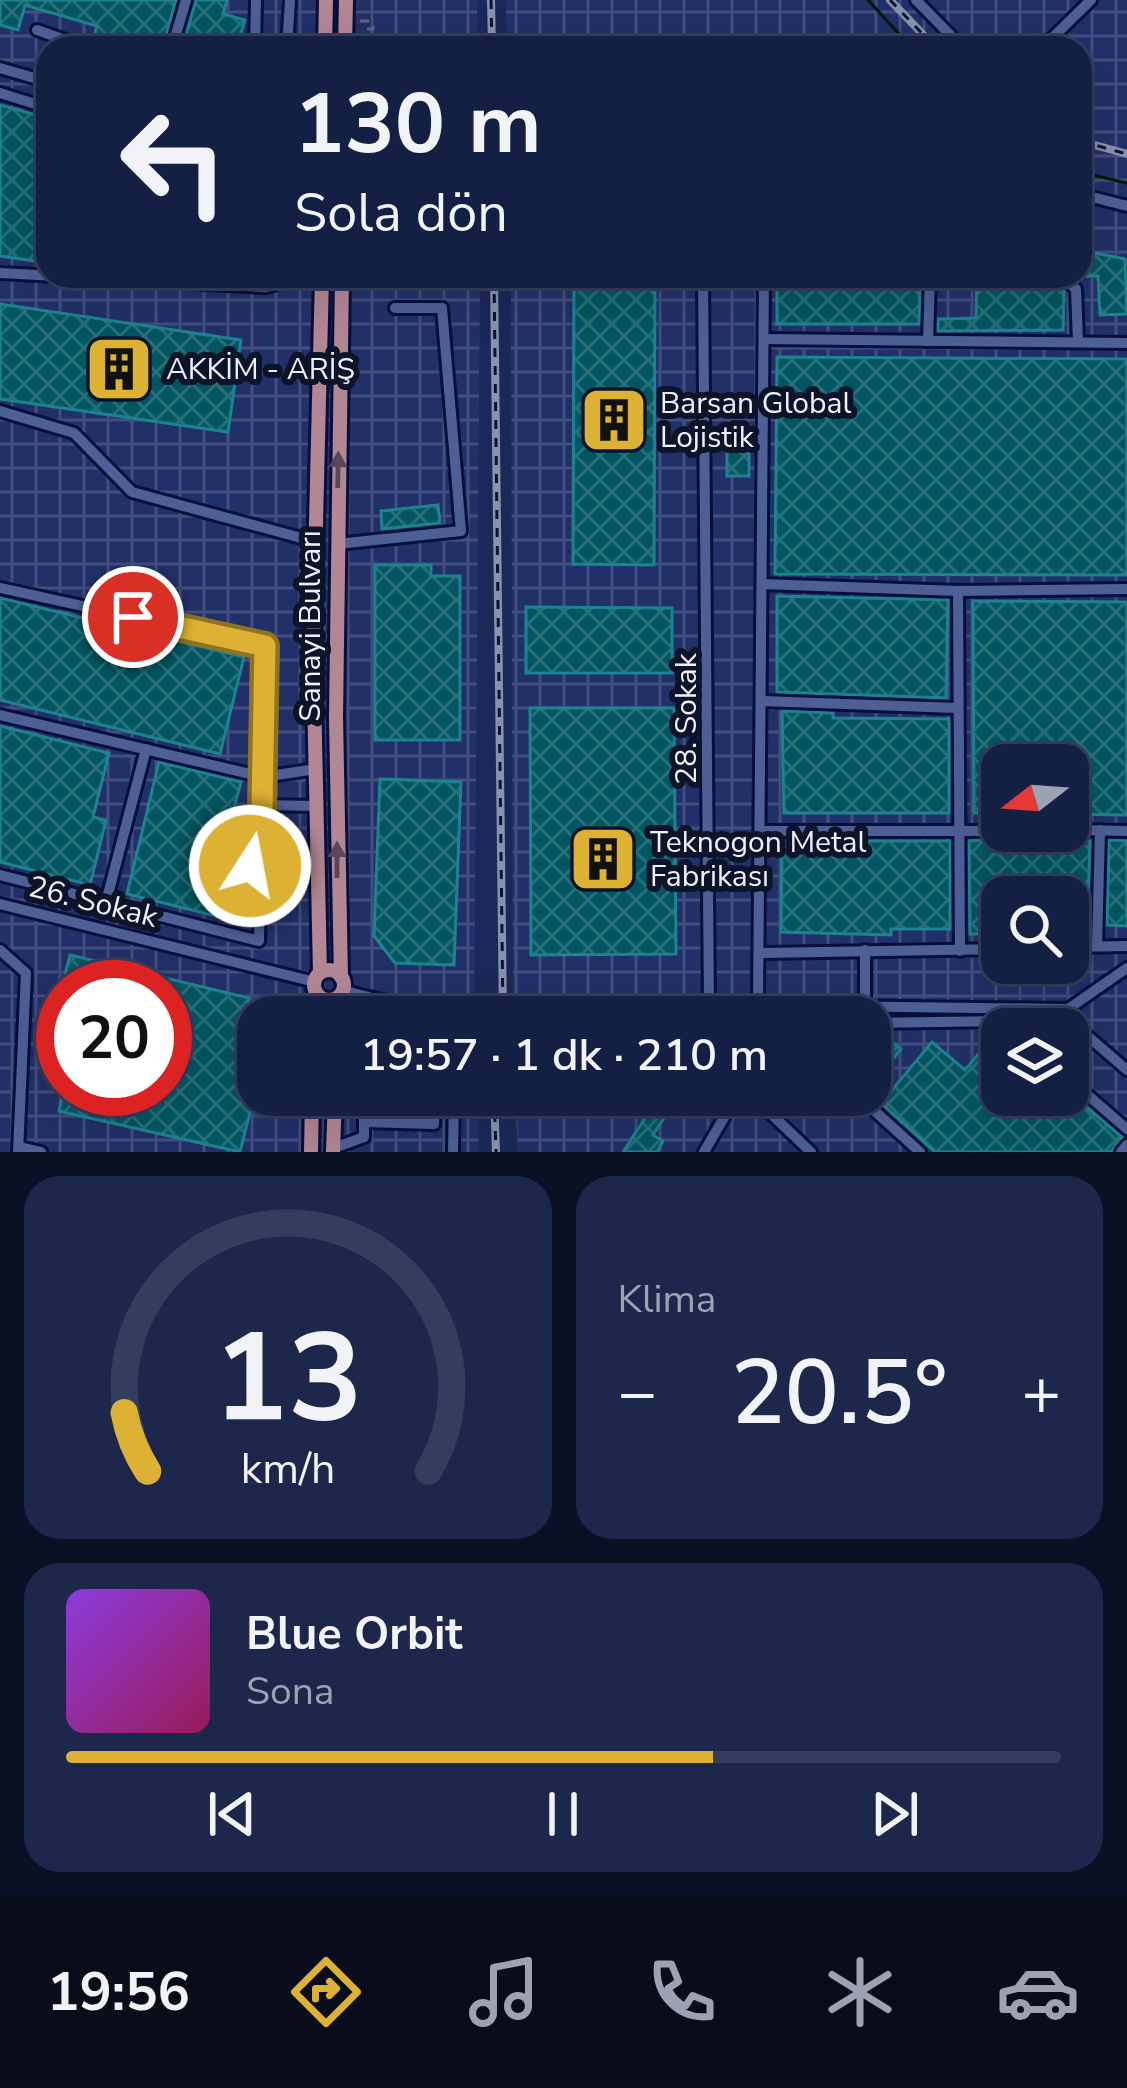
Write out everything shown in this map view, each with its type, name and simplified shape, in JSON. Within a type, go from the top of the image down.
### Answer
[{"type":"main road","points":[[325,36],[326,0]]},
{"type":"main road","points":[[345,36],[346,0]]},
{"type":"main road","name":"Sanayi Bulvarı","points":[[315,996],[322,288]]},
{"type":"main road","name":"Sanayi Bulvarı","points":[[340,996],[337,544],[342,288]]},
{"type":"main road","points":[[334,971],[341,988],[323,999],[317,982],[334,971]]},
{"type":"main road","points":[[311,1152],[312,1116]]},
{"type":"main road","points":[[333,1150],[334,1116]]},
{"type":"street","points":[[176,36],[186,0]]},
{"type":"street","points":[[254,36],[256,0]]},
{"type":"street","points":[[288,36],[290,0]]},
{"type":"street","points":[[916,0],[953,36]]},
{"type":"street","points":[[926,0],[955,36]]},
{"type":"street","points":[[1054,36],[1091,0]]},
{"type":"street","points":[[37,30],[54,36]]},
{"type":"street","points":[[0,68],[36,78]]},
{"type":"street","points":[[0,93],[36,104]]},
{"type":"street","points":[[1092,197],[1127,206]]},
{"type":"street","points":[[0,273],[36,274]]},
{"type":"street","name":"28. Sokak","points":[[704,288],[712,996]]},
{"type":"street","points":[[758,996],[764,288]]},
{"type":"street","points":[[928,341],[930,288]]},
{"type":"street","points":[[1075,288],[1078,342]]},
{"type":"street","points":[[337,544],[461,531],[442,308],[395,308]]},
{"type":"street","points":[[764,339],[1127,343]]},
{"type":"street","points":[[0,411],[74,433],[132,492],[316,542]]},
{"type":"street","points":[[762,584],[958,591],[1127,589]]},
{"type":"street","points":[[0,588],[265,646],[262,807],[250,866],[260,884],[260,941],[0,875]]},
{"type":"street","points":[[958,591],[959,951]]},
{"type":"street","points":[[762,701],[957,708]]},
{"type":"street","points":[[0,715],[262,777],[316,769]]},
{"type":"street","points":[[106,902],[146,749]]},
{"type":"street","points":[[262,807],[316,806]]},
{"type":"street","points":[[1089,830],[1127,831]]},
{"type":"street","points":[[1097,946],[1100,830]]},
{"type":"street","points":[[760,831],[981,831]]},
{"type":"street","name":"26. Sokak","points":[[0,904],[317,982]]},
{"type":"street","points":[[1089,946],[1127,946]]},
{"type":"street","points":[[0,950],[26,973],[19,1150],[41,1152]]},
{"type":"street","points":[[865,996],[866,950]]},
{"type":"street","points":[[759,953],[981,950]]},
{"type":"street","points":[[891,1006],[1068,1009],[1127,968]]},
{"type":"street","points":[[341,988],[365,996]]},
{"type":"street","points":[[891,1023],[981,1025]]},
{"type":"street","points":[[1089,1037],[1127,1070]]},
{"type":"street","points":[[1089,1096],[1127,1129]]},
{"type":"street","points":[[364,1116],[365,1152]]},
{"type":"street","points":[[364,1122],[434,1124],[434,1116]]},
{"type":"street","points":[[454,1116],[454,1152]]},
{"type":"street","points":[[704,1152],[725,1116]]},
{"type":"street","points":[[773,1116],[811,1152]]},
{"type":"street","points":[[880,1116],[920,1152]]},
{"type":"street","points":[[333,1150],[364,1138]]},
{"type":"street","points":[[1121,1152],[1127,1145]]},
{"type":"path","points":[[356,20],[373,21],[373,29],[367,29]]},
{"type":"shaded area","points":[[0,0],[477,0],[478,36],[36,36],[36,288],[480,288],[474,996],[237,996],[237,1116],[478,1116],[479,1152],[0,1152]]},
{"type":"shaded area","points":[[506,0],[1127,0],[1127,1152],[518,1152],[516,1116],[891,1116],[891,996],[513,996],[511,288],[1092,288],[1092,36],[507,36]]},
{"type":"building","points":[[0,0],[176,0],[166,36],[94,36],[97,26],[25,5],[18,30],[0,25]]},
{"type":"building","points":[[196,0],[227,0],[223,14],[245,20],[240,36],[186,36]]},
{"type":"building","points":[[0,105],[36,115],[36,261],[0,256]]},
{"type":"building","points":[[1092,252],[1125,259],[1127,314],[1100,315],[1098,276],[1092,276]]},
{"type":"building","name":"Barsan Global Lojistik","points":[[574,288],[655,288],[654,565],[573,564]]},
{"type":"building","points":[[777,288],[920,288],[919,324],[777,324]]},
{"type":"building","points":[[977,288],[1064,291],[1063,330],[938,331],[938,319],[976,318]]},
{"type":"building","name":"AKKİM - ARİŞ","points":[[0,304],[241,340],[228,432],[0,399]]},
{"type":"building","points":[[777,357],[1127,359],[1127,575],[775,574]]},
{"type":"building","points":[[727,432],[749,432],[749,476],[727,476]]},
{"type":"building","points":[[438,505],[440,523],[382,529],[381,511]]},
{"type":"building","points":[[375,565],[431,565],[431,576],[460,576],[460,740],[375,740]]},
{"type":"building","points":[[777,596],[948,600],[946,698],[777,692]]},
{"type":"building","points":[[0,598],[244,657],[220,754],[0,700]]},
{"type":"building","points":[[973,601],[1127,602],[1127,815],[1089,814],[1089,744],[981,744],[981,813],[974,813]]},
{"type":"building","points":[[526,607],[672,608],[672,673],[526,673]]},
{"type":"building","name":"Teknogon Metal Fabrikası","points":[[530,708],[674,708],[676,954],[531,955]]},
{"type":"building","points":[[782,711],[833,713],[833,718],[949,719],[949,813],[784,813]]},
{"type":"building","points":[[0,726],[109,753],[93,817],[106,820],[90,885],[0,862]]},
{"type":"building","points":[[159,762],[241,782],[233,812],[243,815],[236,846],[242,847],[236,881],[246,883],[236,921],[127,894]]},
{"type":"building","points":[[380,779],[461,782],[454,965],[395,963],[374,936]]},
{"type":"building","points":[[981,840],[981,852],[1089,852],[1090,841],[1089,876],[981,876],[981,934],[970,934],[969,841]]},
{"type":"building","points":[[1109,840],[1127,841],[1127,926],[1107,925]]},
{"type":"building","points":[[782,841],[950,841],[950,929],[891,929],[891,935],[781,932]]},
{"type":"building","points":[[192,984],[241,996],[237,996],[237,1116],[249,1116],[240,1152],[81,1116],[192,1116]]},
{"type":"building","points":[[891,1041],[901,1049],[891,1061]]},
{"type":"building","points":[[932,1042],[965,1070],[981,1051],[981,1116],[1089,1116],[1089,1109],[1122,1137],[1111,1152],[935,1152],[891,1112],[891,1091]]},
{"type":"building","points":[[646,1116],[665,1116],[653,1135],[663,1141],[657,1152],[623,1152]]},
{"type":"waterway","points":[[868,0],[901,36]]},
{"type":"waterway","points":[[1092,175],[1127,183]]},
{"type":"railway","points":[[491,0],[492,36]]},
{"type":"railway","points":[[890,0],[924,36]]},
{"type":"railway","points":[[1092,144],[1127,154]]},
{"type":"railway","points":[[494,288],[503,996]]},
{"type":"railway","points":[[495,1116],[496,1152]]},
{"type":"place","name":"AKKİM - ARİŞ","points":[[119,369]]},
{"type":"place","name":"Barsan Global Lojistik","points":[[614,420]]},
{"type":"place","name":"Teknogon Metal Fabrikası","points":[[603,859]]},
{"type":"route","points":[[133,617],[265,646],[262,809],[256,819],[250,866]]}]
